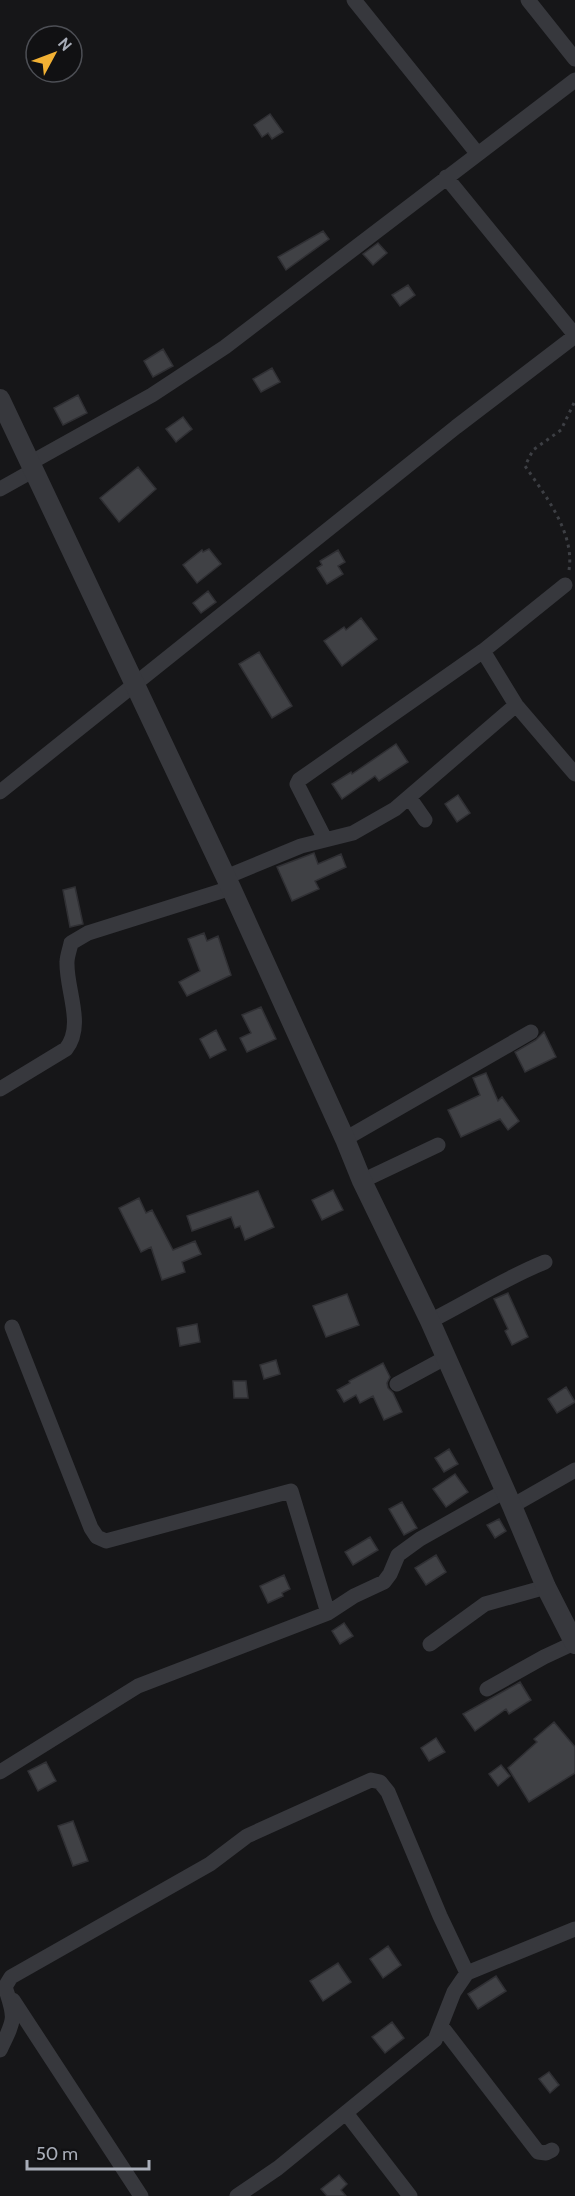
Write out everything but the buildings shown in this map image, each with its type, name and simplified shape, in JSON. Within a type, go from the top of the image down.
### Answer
[{"type":"street","points":[[354,0],[477,153]]},
{"type":"street","points":[[528,0],[575,59]]},
{"type":"street","points":[[0,489],[32,466],[152,395],[225,347],[575,80]]},
{"type":"street","points":[[0,792],[456,427],[575,335],[446,177]]},
{"type":"street","points":[[0,399],[228,882],[362,1181],[430,1322],[546,1587],[570,1621],[575,1644],[544,1657],[487,1689]]},
{"type":"street","points":[[326,839],[297,784],[299,780],[483,651],[565,585]]},
{"type":"street","points":[[483,651],[516,705],[575,774]]},
{"type":"street","points":[[0,1089],[66,1049],[72,1041],[75,1034],[67,962],[71,943],[88,933],[228,882],[301,846],[353,833],[395,809],[516,705]]},
{"type":"street","points":[[409,796],[425,820]]},
{"type":"street","points":[[345,1139],[531,1032]]},
{"type":"street","points":[[362,1181],[438,1145]]},
{"type":"street","points":[[430,1322],[520,1272],[545,1262]]},
{"type":"street","points":[[12,1327],[91,1528],[97,1537],[106,1540],[291,1491],[328,1613]]},
{"type":"street","points":[[397,1384],[445,1358]]},
{"type":"street","points":[[0,1772],[138,1686],[328,1613],[354,1596],[384,1582],[398,1555],[420,1539],[575,1470]]},
{"type":"street","points":[[430,1644],[485,1604],[546,1587]]},
{"type":"street","points":[[2,1984],[210,1864],[247,1836],[371,1780],[380,1782],[388,1792],[440,1916],[468,1973]]},
{"type":"street","points":[[237,2196],[278,2168],[435,2040],[454,1992],[468,1973],[575,1929]]},
{"type":"street","points":[[0,2050],[11,2028],[14,2013],[2,1984]]},
{"type":"street","points":[[2,1984],[141,2196]]},
{"type":"street","points":[[442,2027],[538,2152],[546,2153],[552,2150]]},
{"type":"street","points":[[346,2113],[410,2196]]},
{"type":"path","points":[[565,585],[572,557],[560,515],[525,466],[533,450],[561,430],[575,401]]}]
